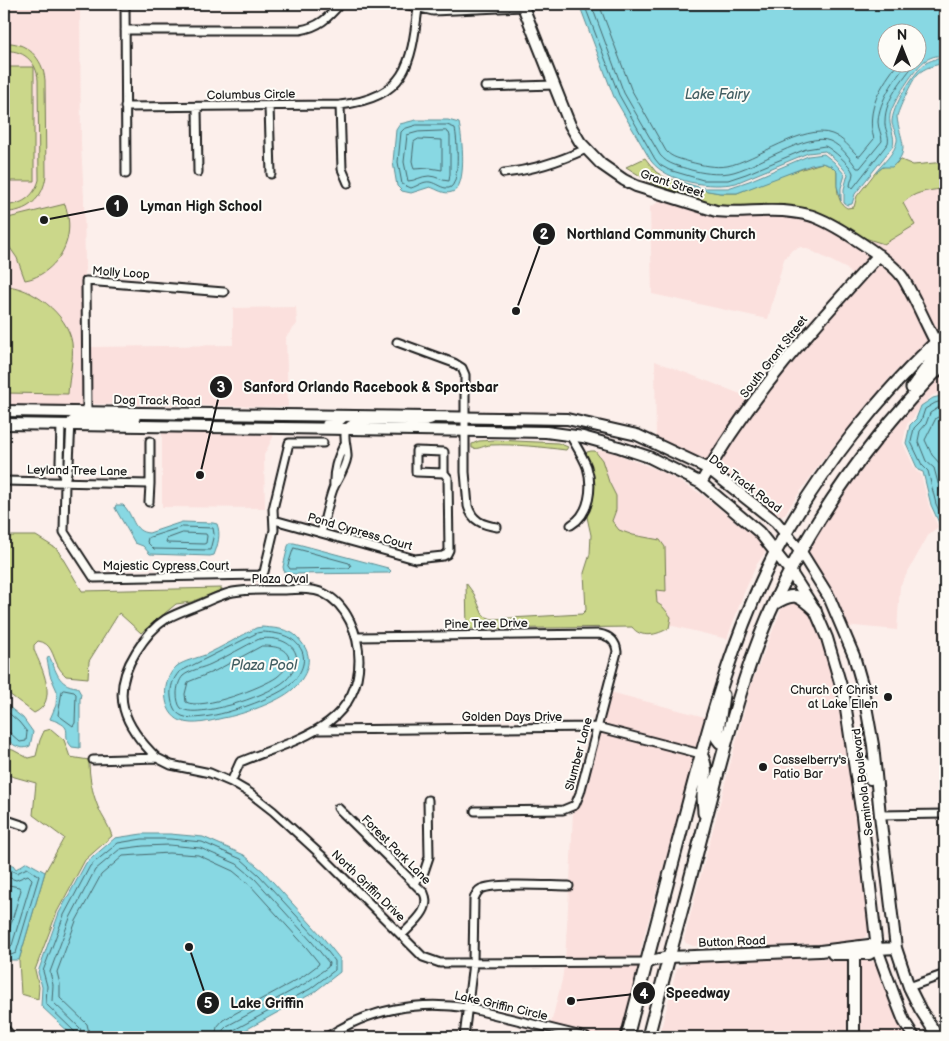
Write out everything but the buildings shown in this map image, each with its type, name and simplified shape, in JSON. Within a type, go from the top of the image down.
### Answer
[{"type":"main road","name":"Grant Street","points":[[523,5],[570,125],[586,149],[608,169],[636,186],[716,211],[728,213],[790,212],[814,216],[832,225],[893,266],[902,278],[936,343]]},
{"type":"main road","name":"South Grant Street","points":[[701,483],[772,376],[814,326],[879,255]]},
{"type":"main road","points":[[627,1037],[701,754],[724,674],[751,604],[786,533],[848,440],[884,397],[945,334]]},
{"type":"main road","points":[[899,411],[916,382],[935,356],[937,351],[936,343]]},
{"type":"main road","points":[[648,1037],[744,680],[774,604],[790,571],[849,474],[882,430],[945,362]]},
{"type":"main road","name":"Dog Track Road","points":[[4,411],[573,420],[637,435],[709,469],[774,521],[786,533]]},
{"type":"main road","name":"Dog Track Road","points":[[4,424],[465,430],[546,432],[584,437],[649,457],[701,483],[760,532],[776,552]]},
{"type":"main road","name":"Seminola Boulevard","points":[[786,533],[801,552],[829,596],[854,656],[862,684],[873,745],[896,948],[909,987],[920,1009],[938,1037]]},
{"type":"main road","name":"Seminola Boulevard","points":[[776,552],[814,610],[827,638],[837,668],[844,696],[862,816],[878,949],[894,998],[904,1021],[914,1037]]},
{"type":"main road","points":[[774,604],[784,598],[801,597],[814,610]]},
{"type":"main road","points":[[724,674],[722,711],[717,734],[720,742],[725,746]]},
{"type":"main road","points":[[701,754],[706,762],[707,769],[703,796],[705,822]]},
{"type":"main road","points":[[853,758],[861,759],[868,766],[875,810],[880,815]]},
{"type":"main road","name":"Button Road","points":[[646,962],[669,957],[820,952],[869,945],[878,949]]},
{"type":"main road","name":"Button Road","points":[[820,952],[854,955],[869,954],[878,949],[896,948]]},
{"type":"main road","points":[[854,955],[854,1037]]},
{"type":"street","points":[[125,4],[126,174]]},
{"type":"street","points":[[125,30],[300,30],[320,24],[330,17],[340,4]]},
{"type":"street","points":[[404,4],[433,11],[523,5]]},
{"type":"street","name":"Columbus Circle","points":[[125,107],[340,105],[375,98],[386,92],[404,70],[410,57],[418,8]]},
{"type":"street","points":[[485,87],[555,85]]},
{"type":"street","points":[[340,105],[342,169],[348,183]]},
{"type":"street","points":[[269,106],[271,174]]},
{"type":"street","points":[[197,107],[198,172]]},
{"type":"street","points":[[504,173],[562,160],[586,149]]},
{"type":"street","name":"Molly Loop","points":[[87,412],[86,281],[224,292]]},
{"type":"street","points":[[397,342],[454,363],[462,368],[466,375],[465,472],[470,512],[477,521],[489,526],[497,526]]},
{"type":"street","points":[[4,420],[51,420],[56,418],[60,412]]},
{"type":"street","points":[[66,425],[76,418],[193,418],[201,417],[205,414]]},
{"type":"street","points":[[202,427],[218,423],[329,424],[342,421],[346,416]]},
{"type":"street","points":[[321,533],[334,487],[335,467],[344,445],[346,429],[349,425],[357,422],[423,422],[441,418]]},
{"type":"street","name":"Majestic Cypress Court","points":[[66,425],[69,457],[65,482],[64,532],[94,578],[257,576],[264,572],[274,530],[274,509],[289,443],[323,443]]},
{"type":"street","name":"Majestic Cypress Court","points":[[65,482],[60,462],[66,425]]},
{"type":"street","points":[[570,435],[583,457],[589,474],[589,494],[586,508],[582,517],[571,525]]},
{"type":"street","points":[[149,502],[150,440]]},
{"type":"street","points":[[334,487],[341,477],[347,456],[344,445]]},
{"type":"street","name":"Pond Cypress Court","points":[[274,520],[415,560],[443,556],[449,550],[448,478],[444,473],[444,452],[416,451],[416,472],[444,473]]},
{"type":"street","points":[[335,467],[343,469]]},
{"type":"street","name":"Leyland Tree Lane","points":[[4,481],[150,484]]},
{"type":"street","name":"Plaza Oval","points":[[158,758],[142,743],[131,728],[122,699],[122,684],[125,672],[142,642],[153,629],[182,611],[231,592],[245,590],[311,590],[322,593],[331,598],[341,608],[357,637],[359,666],[355,688],[341,712],[319,730],[240,762],[231,782]]},
{"type":"street","name":"Pine Tree Drive","points":[[357,637],[599,634],[608,636],[613,640]]},
{"type":"street","name":"Slumber Lane","points":[[475,811],[563,810],[575,805],[598,728],[617,652],[617,646],[613,640]]},
{"type":"street","name":"Golden Days Drive","points":[[319,730],[598,728],[701,754]]},
{"type":"street","name":"North Griffin Drive","points":[[93,760],[158,758],[171,765],[210,773],[250,793],[274,811],[423,957],[430,961],[440,964],[646,962]]},
{"type":"street","points":[[413,882],[424,872],[429,857],[428,800]]},
{"type":"street","name":"Forest Park Lane","points":[[338,808],[424,893],[426,907],[402,935]]},
{"type":"street","points":[[880,815],[945,814]]},
{"type":"street","points":[[4,820],[25,826]]},
{"type":"street","points":[[464,1037],[473,963],[474,898],[476,892],[480,889],[496,886],[569,886]]},
{"type":"street","points":[[909,987],[945,974]]},
{"type":"street","name":"Lake Griffin Circle","points":[[327,1037],[358,1020],[377,1013],[419,1005],[448,1005],[468,1008],[586,1037]]},
{"type":"street","points":[[4,1028],[12,1037]]},
{"type":"shaded area","points":[[4,4],[80,4],[87,412],[4,411]]},
{"type":"shaded area","points":[[945,182],[945,325],[935,334],[905,276],[852,234],[914,225],[903,203],[911,196],[923,191],[941,189]]},
{"type":"shaded area","points":[[664,199],[728,216],[790,215],[813,220],[830,228],[874,256],[812,323],[709,469],[656,443],[655,361],[751,398],[810,322],[852,276],[847,269],[810,250],[801,247],[792,250],[784,259],[768,319],[652,294],[650,207]]},
{"type":"shaded area","points":[[879,260],[900,280],[930,339],[893,374],[821,462],[784,515],[772,515],[714,467],[775,378]]},
{"type":"shaded area","points":[[296,307],[297,324],[286,337],[288,407],[90,404],[90,347],[233,345],[233,308]]},
{"type":"shaded area","points":[[945,371],[945,391],[933,395],[921,406],[907,424],[903,443],[916,471],[921,474],[929,506],[938,527],[929,534],[900,586],[897,630],[854,626],[846,629],[804,551],[850,475]]},
{"type":"shaded area","points":[[162,426],[273,428],[273,437],[264,455],[265,508],[162,507]]},
{"type":"shaded area","points":[[607,450],[661,471],[700,493],[755,537],[767,550],[757,564],[743,595],[727,639],[669,625],[670,616],[657,603],[656,590],[665,591],[660,540],[633,535],[619,530],[612,521],[616,510],[616,496],[595,451]]},
{"type":"shaded area","points":[[793,600],[810,610],[822,637],[835,676],[845,729],[871,925],[866,936],[860,941],[847,943],[735,947],[693,946],[686,943],[684,939],[751,685],[784,602]]},
{"type":"shaded area","points":[[610,692],[705,717],[697,749],[602,725]]},
{"type":"shaded area","points":[[600,732],[695,756],[639,958],[565,959],[569,890],[572,890],[573,883],[570,882],[573,810],[580,803],[583,795]]},
{"type":"shaded area","points":[[833,958],[851,960],[851,1037],[659,1037],[677,968],[686,963]]},
{"type":"shaded area","points":[[858,961],[873,961],[879,966],[889,1002],[911,1037],[858,1037]]},
{"type":"shaded area","points":[[564,966],[638,966],[621,1037],[601,1037],[551,1024]]},
{"type":"green space","points":[[4,43],[19,45],[32,52],[41,65],[45,80],[45,183],[42,191],[33,202],[27,207],[12,212],[4,212],[4,205],[16,204],[26,199],[34,191],[39,180],[38,80],[32,62],[17,52],[4,51]]},
{"type":"green space","points":[[4,67],[34,67],[34,181],[4,181]]},
{"type":"green space","points":[[645,158],[656,172],[666,178],[678,181],[688,187],[720,193],[737,193],[776,177],[822,163],[831,166],[837,172],[839,198],[843,206],[847,208],[854,207],[857,196],[875,173],[883,167],[897,163],[899,159],[913,165],[945,162],[943,165],[945,177],[941,189],[916,194],[903,203],[915,225],[884,244],[852,234],[803,208],[734,209],[694,201],[680,196],[650,182],[626,167]]},
{"type":"green space","points":[[65,204],[69,227],[66,243],[59,258],[40,275],[25,280],[17,258],[6,242],[4,219]]},
{"type":"green space","points":[[4,286],[15,287],[36,296],[56,312],[69,332],[72,343],[72,362],[68,394],[4,393]]},
{"type":"green space","points":[[479,441],[558,443],[568,447],[566,450],[510,445],[472,448],[472,444]]},
{"type":"green space","points":[[595,451],[602,460],[616,496],[616,510],[612,521],[619,530],[633,535],[660,540],[665,547],[666,591],[656,590],[657,603],[671,617],[669,628],[649,635],[640,633],[632,627],[467,629],[466,583],[474,594],[484,616],[492,619],[582,614],[586,610],[584,573],[590,554],[591,535],[587,517],[592,480],[591,469],[585,456],[587,452]]},
{"type":"green space","points":[[4,536],[36,536],[57,549],[82,591],[222,588],[191,602],[176,604],[141,633],[119,613],[89,661],[88,678],[66,676],[49,647],[43,642],[38,641],[34,645],[34,650],[44,675],[47,693],[46,701],[42,708],[34,713],[4,690]]},
{"type":"green space","points":[[51,729],[64,740],[70,757],[89,760],[94,796],[112,836],[85,860],[57,912],[35,970],[39,987],[38,999],[21,994],[19,960],[45,872],[64,838],[33,815],[36,783],[4,774],[4,742],[8,749],[28,758],[36,756],[44,731]]},
{"type":"water","name":"Lake Fairy","points":[[579,4],[945,4],[945,56],[936,56],[926,60],[926,22],[876,22],[876,72],[914,72],[895,102],[890,115],[894,138],[893,146],[855,194],[852,204],[847,205],[844,203],[844,189],[848,174],[825,151],[808,153],[736,183],[726,185],[702,184],[678,179],[658,168],[651,161],[614,97]]},
{"type":"water","points":[[937,58],[945,59],[945,63],[926,69],[926,63]]},
{"type":"water","points":[[918,72],[920,72],[909,89],[897,117],[903,144],[902,155],[892,167],[883,167],[875,173],[896,145],[897,136],[892,123],[893,116],[899,100]]},
{"type":"water","points":[[416,120],[448,120],[459,123],[463,161],[462,172],[457,188],[452,192],[443,192],[430,187],[411,193],[402,191],[397,186],[393,162],[396,130],[400,124]]},
{"type":"water","points":[[824,154],[845,175],[841,188],[841,201],[837,186],[837,172],[831,166],[822,163],[811,165],[737,193],[702,190],[688,187],[678,181],[702,188],[728,188],[808,156]]},
{"type":"water","points":[[945,395],[945,536],[931,505],[923,472],[918,470],[906,443],[910,425],[916,419],[921,406],[933,398]]},
{"type":"water","points":[[116,505],[123,505],[127,509],[136,526],[143,532],[149,533],[182,522],[217,524],[219,540],[214,555],[150,554],[143,546],[135,543],[115,508]]},
{"type":"water","points":[[290,543],[388,568],[391,571],[389,573],[289,574],[284,571],[283,567]]},
{"type":"water","name":"Plaza Pool","points":[[256,628],[281,629],[292,633],[306,649],[308,655],[307,668],[298,684],[279,699],[231,716],[197,723],[181,721],[174,717],[167,704],[166,687],[168,679],[177,666],[205,655]]},
{"type":"water","points":[[49,656],[61,680],[70,686],[77,687],[81,694],[80,748],[72,747],[68,742],[66,728],[50,719],[56,705],[57,691],[50,675],[47,659]]},
{"type":"water","points":[[4,703],[23,718],[33,732],[30,746],[18,747],[7,737],[4,726]]},
{"type":"water","points":[[142,834],[203,837],[244,855],[263,871],[321,935],[340,959],[340,972],[313,993],[240,1033],[228,1037],[74,1037],[41,1006],[42,987],[38,972],[59,913],[86,863],[115,838]]},
{"type":"water","points":[[27,862],[45,872],[19,960],[8,960],[4,956],[4,865],[13,865],[16,869]]},
{"type":"place","name":"Lyman High School","points":[[44,220]]},
{"type":"place","name":"Northland Community Church","points":[[516,311]]},
{"type":"place","name":"Sanford Orlando Racebook & Sportsbar","points":[[200,475]]},
{"type":"place","name":"Church of Christ at Lake Ellen","points":[[888,697]]},
{"type":"place","name":"Casselberry's Patio Bar","points":[[763,767]]},
{"type":"place","name":"Lake Griffin","points":[[189,947]]},
{"type":"place","name":"Speedway","points":[[571,1001]]}]
